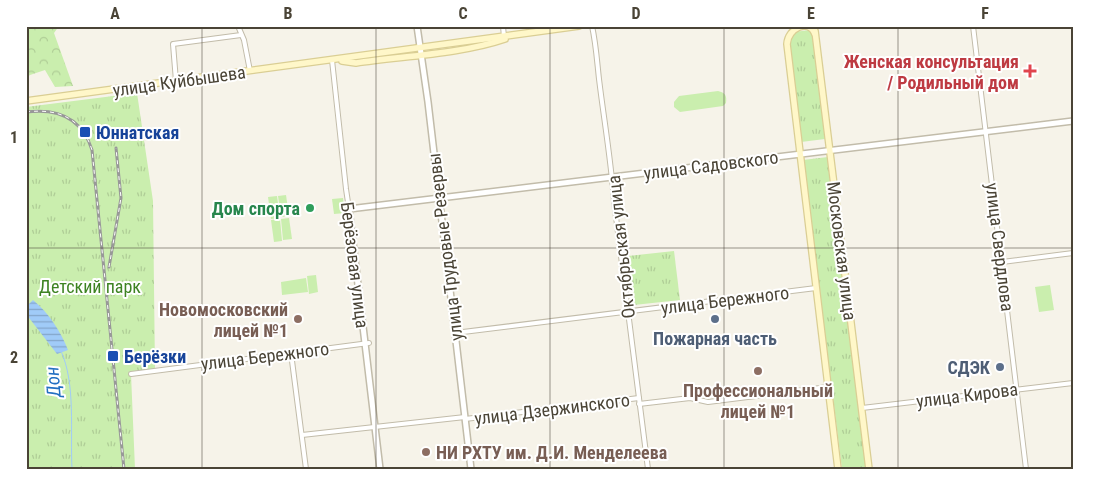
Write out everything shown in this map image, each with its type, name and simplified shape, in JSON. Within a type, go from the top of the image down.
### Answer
[{"type":"main road","points":[[420,51],[579,26]]},
{"type":"main road","name":"Московская улица","points":[[814,26],[869,469]]},
{"type":"main road","points":[[796,28],[808,27],[814,30],[815,34]]},
{"type":"main road","name":"Московская улица","points":[[796,28],[788,36],[787,44],[838,469]]},
{"type":"main road","points":[[420,51],[474,47],[525,34]]},
{"type":"main road","name":"улица Куйбышева","points":[[26,101],[332,60],[356,63],[420,51]]},
{"type":"street","points":[[238,26],[244,40],[250,71]]},
{"type":"street","name":"улица Трудовые Резервы","points":[[417,26],[440,197],[471,469]]},
{"type":"street","points":[[503,26],[504,37]]},
{"type":"street","name":"Октябрьская улица","points":[[592,26],[597,53],[648,469]]},
{"type":"street","name":"улица Свердлова","points":[[973,26],[1026,469]]},
{"type":"street","points":[[176,81],[173,44],[242,34]]},
{"type":"street","name":"Берёзовая улица","points":[[332,60],[346,192],[350,208],[367,344],[380,469]]},
{"type":"street","name":"улица Садовского","points":[[350,208],[1073,121]]},
{"type":"street","points":[[1002,262],[1073,254]]},
{"type":"street","name":"улица Бережного","points":[[455,333],[628,313],[816,288]]},
{"type":"street","name":"улица Бережного","points":[[131,374],[367,344]]},
{"type":"street","points":[[291,353],[306,469]]},
{"type":"street","name":"улица Кирова","points":[[862,408],[1073,383]]},
{"type":"street","name":"улица Дзержинского","points":[[640,404],[690,398],[708,402],[828,387]]},
{"type":"street","name":"улица Дзержинского","points":[[302,435],[639,398]]},
{"type":"green space","points":[[26,26],[59,26],[54,33],[73,86],[55,87],[45,70],[26,78]]},
{"type":"green space","points":[[810,30],[812,33],[825,139],[801,142],[789,39],[794,32]]},
{"type":"green space","points":[[718,91],[726,96],[726,103],[723,106],[680,112],[674,107],[674,102],[679,96]]},
{"type":"green space","name":"Детский парк","points":[[137,93],[153,201],[155,371],[131,374],[135,469],[26,469],[26,107]]},
{"type":"green space","points":[[828,157],[866,469],[842,469],[803,160]]},
{"type":"green space","points":[[286,195],[289,216],[281,217],[278,196]]},
{"type":"green space","points":[[277,196],[280,218],[271,219],[268,197]]},
{"type":"green space","points":[[343,198],[345,213],[334,214],[332,199]]},
{"type":"green space","points":[[289,218],[292,239],[283,240],[281,219]]},
{"type":"green space","points":[[280,219],[282,241],[274,242],[271,220]]},
{"type":"green space","points":[[674,251],[680,300],[634,305],[628,256]]},
{"type":"green space","points":[[316,275],[318,292],[309,294],[307,276]]},
{"type":"green space","points":[[306,278],[308,292],[282,295],[281,282]]},
{"type":"green space","points":[[1050,285],[1054,310],[1039,312],[1035,287]]},
{"type":"water","points":[[33,300],[54,323],[68,350],[57,354],[26,314],[26,307]]},
{"type":"waterway","name":"Дон","points":[[61,351],[66,364],[71,393],[72,469]]},
{"type":"railway","points":[[26,112],[48,112],[67,118],[82,130],[92,150],[124,469]]},
{"type":"railway","points":[[109,267],[121,198],[116,148]]},
{"type":"place","name":"Женская консультация / Родильный дом","points":[[1030,71]]},
{"type":"place","name":"Юннатская","points":[[85,132]]},
{"type":"place","name":"Дом спорта","points":[[310,208]]},
{"type":"place","name":"Новомосковский лицей №1","points":[[298,319]]},
{"type":"place","name":"Пожарная часть","points":[[715,319]]},
{"type":"place","name":"Берёзки","points":[[113,356]]},
{"type":"place","name":"СДЭК","points":[[1000,367]]},
{"type":"place","name":"Профессиональный лицей №1","points":[[758,371]]},
{"type":"place","name":"НИ РХТУ им. Д.И. Менделеева","points":[[426,452]]}]
